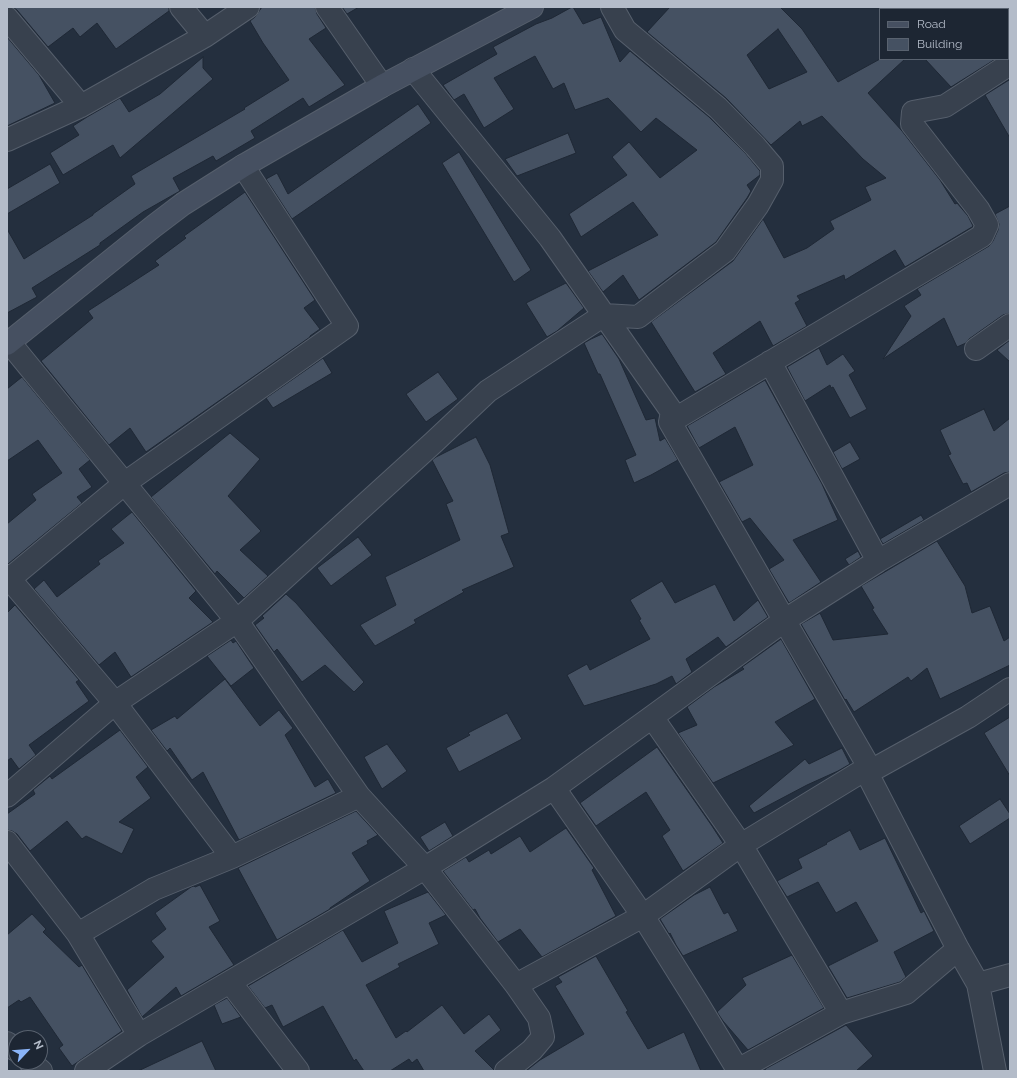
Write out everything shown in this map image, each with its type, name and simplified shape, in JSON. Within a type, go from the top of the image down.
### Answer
[{"type":"main road","points":[[8,343],[183,204],[243,166],[382,86],[532,7]]},
{"type":"street","points":[[181,7],[205,36]]},
{"type":"street","points":[[7,140],[81,106],[205,36],[248,7]]},
{"type":"street","points":[[327,7],[382,86]]},
{"type":"street","points":[[7,796],[115,703],[237,621],[488,391],[604,315],[638,317],[725,251],[758,204],[772,180],[772,166],[718,108],[625,30],[612,7]]},
{"type":"street","points":[[7,18],[81,106]]},
{"type":"street","points":[[670,422],[982,236],[987,225],[978,209],[912,124],[913,112],[945,106],[1010,64]]},
{"type":"street","points":[[414,69],[550,238],[672,412],[670,422],[785,620],[868,770],[958,949],[978,984],[995,1071]]},
{"type":"street","points":[[232,857],[115,703],[8,579],[125,483],[347,326],[243,166]]},
{"type":"street","points":[[976,348],[1010,325]]},
{"type":"street","points":[[8,343],[125,483],[237,621],[359,796],[425,868],[516,985],[539,1018],[543,1037],[532,1050],[506,1071]]},
{"type":"street","points":[[770,362],[878,561]]},
{"type":"street","points":[[86,1071],[139,1035],[425,868],[554,788],[785,620],[878,561],[1010,484]]},
{"type":"street","points":[[516,985],[643,916],[740,844],[868,770],[968,717],[1010,689]]},
{"type":"street","points":[[652,718],[740,844],[841,1013]]},
{"type":"street","points":[[554,788],[643,916],[737,1070],[841,1013],[906,993],[958,949]]},
{"type":"street","points":[[78,934],[154,889],[232,857],[359,796]]},
{"type":"street","points":[[7,842],[78,934],[139,1035]]},
{"type":"street","points":[[978,984],[1010,975]]},
{"type":"street","points":[[230,982],[295,1070]]},
{"type":"building","points":[[12,7],[169,7],[169,11],[116,49],[97,23],[80,37],[73,28],[48,47],[17,10]]},
{"type":"building","points":[[262,7],[315,7],[317,14],[326,28],[309,39],[345,85],[309,107],[303,98],[251,131],[255,138],[216,161],[213,156],[173,178],[180,191],[143,212],[100,243],[100,245],[32,288],[37,297],[7,313],[7,229],[24,259],[93,215],[135,184],[131,176],[245,109],[244,108],[289,80],[263,43],[250,21]]},
{"type":"building","points":[[342,7],[359,7],[347,14]]},
{"type":"building","points":[[572,7],[583,24],[601,17],[620,62],[630,51],[709,117],[746,154],[760,171],[760,175],[747,185],[751,191],[716,242],[639,300],[623,275],[603,292],[588,271],[658,235],[633,202],[581,237],[569,214],[627,175],[612,157],[629,142],[660,178],[697,150],[656,118],[641,132],[608,98],[575,110],[564,83],[553,89],[535,56],[494,78],[514,109],[484,128],[464,94],[454,100],[443,85],[497,54],[493,47]]},
{"type":"building","points":[[670,7],[780,7],[802,29],[838,82],[879,60],[904,60],[868,93],[902,131],[940,180],[955,204],[957,203],[968,216],[973,226],[905,267],[895,250],[845,280],[844,275],[797,296],[800,300],[795,303],[807,326],[773,346],[760,321],[713,353],[726,374],[695,392],[651,322],[733,261],[763,219],[784,258],[807,248],[834,229],[830,221],[871,200],[865,187],[886,178],[863,159],[822,116],[802,126],[800,121],[771,145],[726,98],[647,32]],"holes":[[[778,29],[807,72],[769,89],[747,55]]]},
{"type":"building","points":[[7,37],[39,75],[55,103],[7,126]]},
{"type":"building","points":[[203,57],[203,68],[213,79],[120,158],[113,145],[63,175],[50,153],[79,135],[73,126],[120,98],[129,112],[160,94]]},
{"type":"building","points":[[926,60],[994,60],[951,87]]},
{"type":"building","points":[[1009,80],[1010,82],[1010,138],[985,95]]},
{"type":"building","points":[[418,104],[431,123],[292,219],[266,179],[277,173],[288,194]]},
{"type":"building","points":[[568,133],[576,153],[517,176],[505,159]]},
{"type":"building","points":[[459,152],[531,270],[514,282],[442,163]]},
{"type":"building","points":[[50,164],[60,183],[7,214],[7,189]]},
{"type":"building","points":[[245,192],[315,300],[304,308],[320,329],[146,452],[130,428],[109,445],[41,361],[93,318],[88,311],[159,265],[155,261],[186,238],[184,236]]},
{"type":"building","points":[[1010,206],[1010,313],[1003,315],[969,339],[966,343],[957,347],[944,318],[883,359],[911,316],[904,306],[921,295],[917,289],[989,246],[998,230],[999,224],[995,214]]},
{"type":"building","points":[[566,283],[584,308],[557,331],[547,337],[526,303]]},
{"type":"building","points":[[602,334],[619,359],[646,420],[655,418],[660,441],[665,438],[678,460],[634,483],[625,460],[636,455],[600,374],[598,374],[584,343]]},
{"type":"building","points":[[1010,340],[1010,362],[997,350]]},
{"type":"building","points":[[819,348],[827,365],[843,354],[855,371],[849,375],[867,409],[850,418],[833,387],[831,388],[830,385],[805,401],[787,367]]},
{"type":"building","points":[[323,358],[332,373],[273,408],[266,398]]},
{"type":"building","points":[[438,372],[458,399],[426,422],[406,394]]},
{"type":"building","points":[[22,377],[90,460],[79,469],[92,487],[77,497],[82,503],[7,564],[7,524],[36,500],[32,494],[62,473],[38,440],[7,461],[7,389]]},
{"type":"building","points":[[765,380],[822,484],[838,520],[793,540],[821,582],[789,603],[769,569],[784,560],[750,518],[742,522],[719,482],[753,465],[735,427],[699,448],[687,426]]},
{"type":"building","points":[[984,409],[994,431],[1010,418],[1010,472],[1004,473],[971,492],[967,483],[963,484],[948,455],[951,454],[940,430]]},
{"type":"building","points":[[230,433],[260,459],[228,496],[261,531],[240,550],[268,576],[244,598],[217,571],[215,574],[151,497]]},
{"type":"building","points":[[476,437],[490,465],[509,533],[501,536],[514,567],[462,590],[464,592],[414,620],[416,623],[375,646],[360,625],[396,605],[385,577],[460,540],[446,504],[453,501],[432,460]]},
{"type":"building","points":[[850,442],[860,459],[842,469],[833,452]]},
{"type":"building","points":[[132,512],[196,591],[189,598],[213,622],[131,677],[115,652],[99,665],[34,589],[44,580],[57,597],[100,564],[98,561],[124,543],[111,529]]},
{"type":"building","points":[[921,515],[924,520],[883,544],[880,539]]},
{"type":"building","points":[[358,537],[372,555],[331,586],[317,568]]},
{"type":"building","points":[[937,541],[965,586],[972,613],[990,606],[1004,641],[1010,637],[1010,665],[940,699],[927,668],[911,681],[908,677],[854,712],[846,699],[845,700],[801,624],[820,613],[833,640],[888,634],[872,609],[874,608],[861,586]]},
{"type":"building","points":[[858,551],[861,557],[849,565],[845,559]]},
{"type":"building","points":[[662,581],[675,603],[715,584],[734,621],[758,600],[768,617],[726,647],[718,637],[686,659],[692,672],[676,684],[672,676],[656,684],[584,706],[567,675],[587,664],[590,670],[650,639],[630,600]]},
{"type":"building","points":[[286,594],[296,603],[364,682],[354,692],[325,665],[302,682],[277,649],[274,652],[255,625],[264,618],[262,616]]},
{"type":"building","points":[[15,605],[79,680],[76,682],[89,701],[29,745],[36,755],[19,769],[11,758],[7,761],[7,613]]},
{"type":"building","points":[[781,639],[815,699],[775,722],[794,745],[713,783],[678,733],[697,725],[687,707],[714,687],[744,669],[742,667]]},
{"type":"building","points":[[231,640],[233,643],[236,641],[254,668],[231,686],[207,656]]},
{"type":"building","points":[[225,679],[260,726],[279,710],[293,728],[285,735],[315,787],[328,779],[336,793],[239,840],[203,772],[192,780],[170,748],[167,751],[151,730],[175,716],[177,719]]},
{"type":"building","points":[[507,713],[522,739],[459,772],[446,748],[470,735],[468,733]]},
{"type":"building","points":[[1010,717],[1010,776],[984,733]]},
{"type":"building","points":[[120,730],[148,767],[136,777],[151,798],[119,822],[134,829],[122,854],[86,836],[82,839],[67,821],[30,851],[17,834],[7,830],[7,814],[35,794],[33,790],[50,776],[52,779]]},
{"type":"building","points":[[387,744],[407,771],[382,789],[364,757]]},
{"type":"building","points":[[657,747],[723,843],[683,871],[662,836],[670,830],[646,792],[596,826],[580,803]]},
{"type":"building","points":[[842,748],[850,764],[754,813],[749,806],[805,759],[809,764]]},
{"type":"building","points":[[1000,799],[1010,814],[1010,818],[970,844],[959,826]]},
{"type":"building","points":[[356,811],[378,835],[367,841],[368,844],[352,853],[370,881],[330,909],[277,940],[238,868]]},
{"type":"building","points":[[445,822],[453,836],[429,851],[420,837]]},
{"type":"building","points":[[566,828],[594,868],[592,870],[616,916],[542,957],[520,929],[498,942],[475,909],[473,910],[443,871],[466,857],[469,862],[489,850],[491,854],[520,836],[530,852]]},
{"type":"building","points":[[850,830],[860,850],[885,838],[921,913],[924,911],[934,931],[894,952],[906,977],[900,982],[847,998],[828,966],[878,941],[856,902],[836,913],[818,882],[787,897],[777,881],[802,868],[798,859]]},
{"type":"building","points":[[200,885],[220,921],[209,927],[234,965],[181,996],[176,987],[142,1017],[127,990],[164,957],[151,941],[166,929],[155,913],[191,887]]},
{"type":"building","points":[[710,887],[724,914],[728,912],[738,931],[683,956],[660,919],[694,895]]},
{"type":"building","points":[[428,892],[446,915],[429,923],[439,944],[398,964],[400,967],[366,985],[396,1038],[406,1031],[407,1032],[442,1005],[464,1034],[489,1014],[501,1030],[475,1051],[494,1071],[424,1071],[417,1059],[412,1063],[409,1059],[390,1071],[364,1071],[356,1059],[354,1061],[323,1006],[283,1027],[272,1005],[265,1008],[248,986],[343,930],[362,962],[398,943],[384,911]]},
{"type":"building","points":[[32,914],[46,929],[43,932],[79,967],[82,965],[122,1031],[72,1066],[59,1048],[63,1045],[30,997],[21,1002],[19,1000],[7,1008],[7,935]]},
{"type":"building","points":[[792,955],[824,1008],[748,1050],[717,1012],[746,985],[742,978]]},
{"type":"building","points":[[596,956],[648,1049],[684,1032],[701,1071],[526,1071],[540,1060],[584,1034],[555,986],[562,982],[558,977]]},
{"type":"building","points":[[227,998],[241,1017],[222,1024],[214,1005]]},
{"type":"building","points":[[846,1025],[873,1056],[856,1071],[766,1071],[765,1069]]},
{"type":"building","points":[[202,1041],[216,1071],[138,1071]]}]
